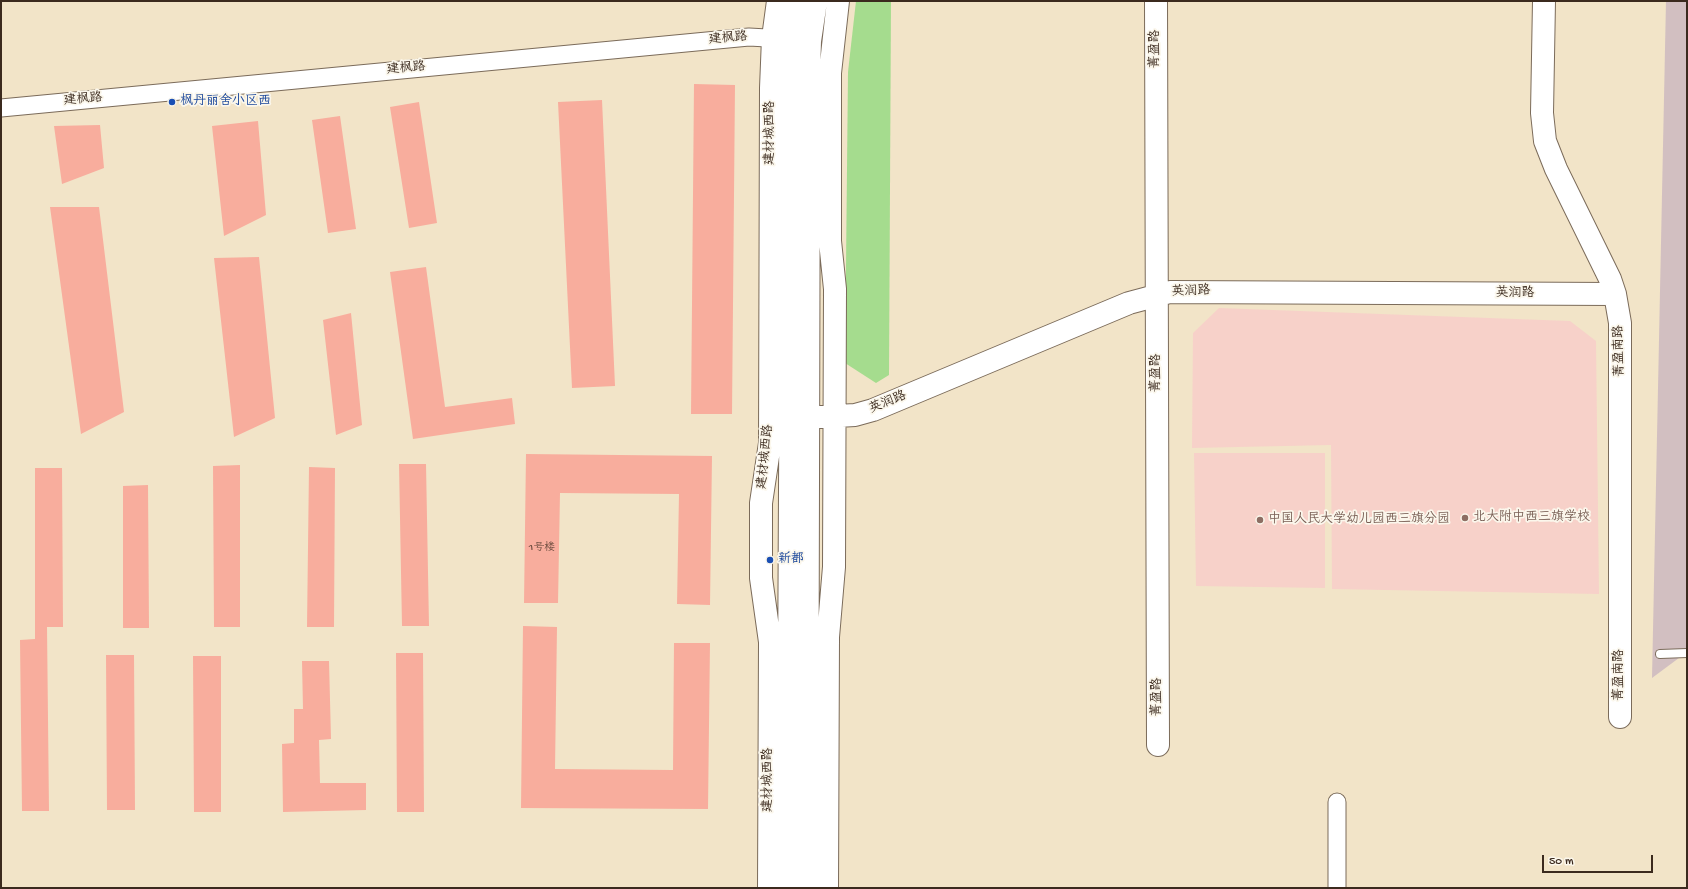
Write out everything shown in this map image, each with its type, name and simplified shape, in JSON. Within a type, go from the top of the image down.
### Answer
[{"type":"street","name":"建材城西路","points":[[778,1],[793,40]]},
{"type":"street","name":"建材城西路","points":[[800,1],[793,40],[807,888]]},
{"type":"street","name":"建材城西路","points":[[769,888],[770,642],[761,578],[761,503],[770,443],[771,96],[793,40],[816,1]]},
{"type":"street","points":[[827,888],[828,637],[834,567],[835,289],[830,241],[830,73],[838,1]]},
{"type":"street","name":"菁盈路","points":[[1156,1],[1158,745]]},
{"type":"street","name":"菁盈南路","points":[[1544,1],[1542,113],[1545,141],[1556,169],[1610,280],[1615,294],[1620,323],[1620,717]]},
{"type":"street","name":"建枫路","points":[[1,108],[749,37],[793,40]]},
{"type":"street","name":"英润路","points":[[799,417],[834,417],[855,415],[873,410],[1129,303],[1157,295],[1184,291],[1615,294]]},
{"type":"street","name":"建材城西路","points":[[788,888],[799,417]]},
{"type":"street","points":[[1336,802],[1336,888]]},
{"type":"lane","points":[[1660,654],[1687,653]]},
{"type":"shaded area","points":[[1666,1],[1687,1],[1687,652],[1652,678]]},
{"type":"shaded area","name":"北大附中西三旗学校","points":[[1219,308],[1570,321],[1596,341],[1599,594],[1332,589],[1331,445],[1192,448],[1193,333]]},
{"type":"shaded area","name":"中国人民大学幼儿园西三旗分园","points":[[1194,453],[1325,453],[1325,588],[1196,586]]},
{"type":"green space","points":[[856,1],[891,1],[889,375],[876,383],[845,363],[848,72]]},
{"type":"building","points":[[694,84],[735,85],[732,414],[691,414]]},
{"type":"building","points":[[602,100],[615,386],[572,388],[558,102]]},
{"type":"building","points":[[419,102],[437,223],[409,228],[390,107]]},
{"type":"building","points":[[340,116],[356,229],[328,233],[312,120]]},
{"type":"building","points":[[258,121],[266,215],[224,236],[212,126]]},
{"type":"building","points":[[100,125],[104,168],[62,184],[54,126]]},
{"type":"building","points":[[50,207],[99,207],[124,412],[81,434]]},
{"type":"building","points":[[259,257],[275,418],[234,437],[214,258]]},
{"type":"building","points":[[426,267],[445,407],[512,398],[515,424],[413,439],[390,272]]},
{"type":"building","points":[[351,313],[362,425],[336,435],[323,320]]},
{"type":"building","points":[[526,454],[712,456],[710,605],[677,604],[679,494],[560,493],[558,603],[524,603]]},
{"type":"building","points":[[399,464],[426,464],[429,626],[402,626]]},
{"type":"building","points":[[240,465],[240,627],[214,627],[213,466]]},
{"type":"building","points":[[309,467],[335,468],[334,627],[307,627]]},
{"type":"building","points":[[35,468],[62,468],[63,627],[47,627],[49,811],[22,811],[20,640],[35,639]]},
{"type":"building","points":[[148,485],[149,628],[123,628],[123,486]]},
{"type":"building","points":[[523,626],[557,627],[555,769],[673,770],[674,643],[710,643],[708,809],[521,808]]},
{"type":"building","points":[[396,653],[423,653],[424,812],[397,812]]},
{"type":"building","points":[[106,655],[134,655],[135,810],[107,810]]},
{"type":"building","points":[[193,656],[221,656],[221,812],[194,812]]},
{"type":"building","points":[[302,661],[329,661],[331,739],[319,740],[320,783],[366,783],[366,810],[283,812],[282,744],[294,743],[294,709],[303,709]]},
{"type":"place","name":"枫丹丽舍小区西","points":[[172,102]]},
{"type":"place","name":"北大附中西三旗学校","points":[[1465,518]]},
{"type":"place","name":"中国人民大学幼儿园西三旗分园","points":[[1260,520]]},
{"type":"place","name":"新都","points":[[770,560]]}]
